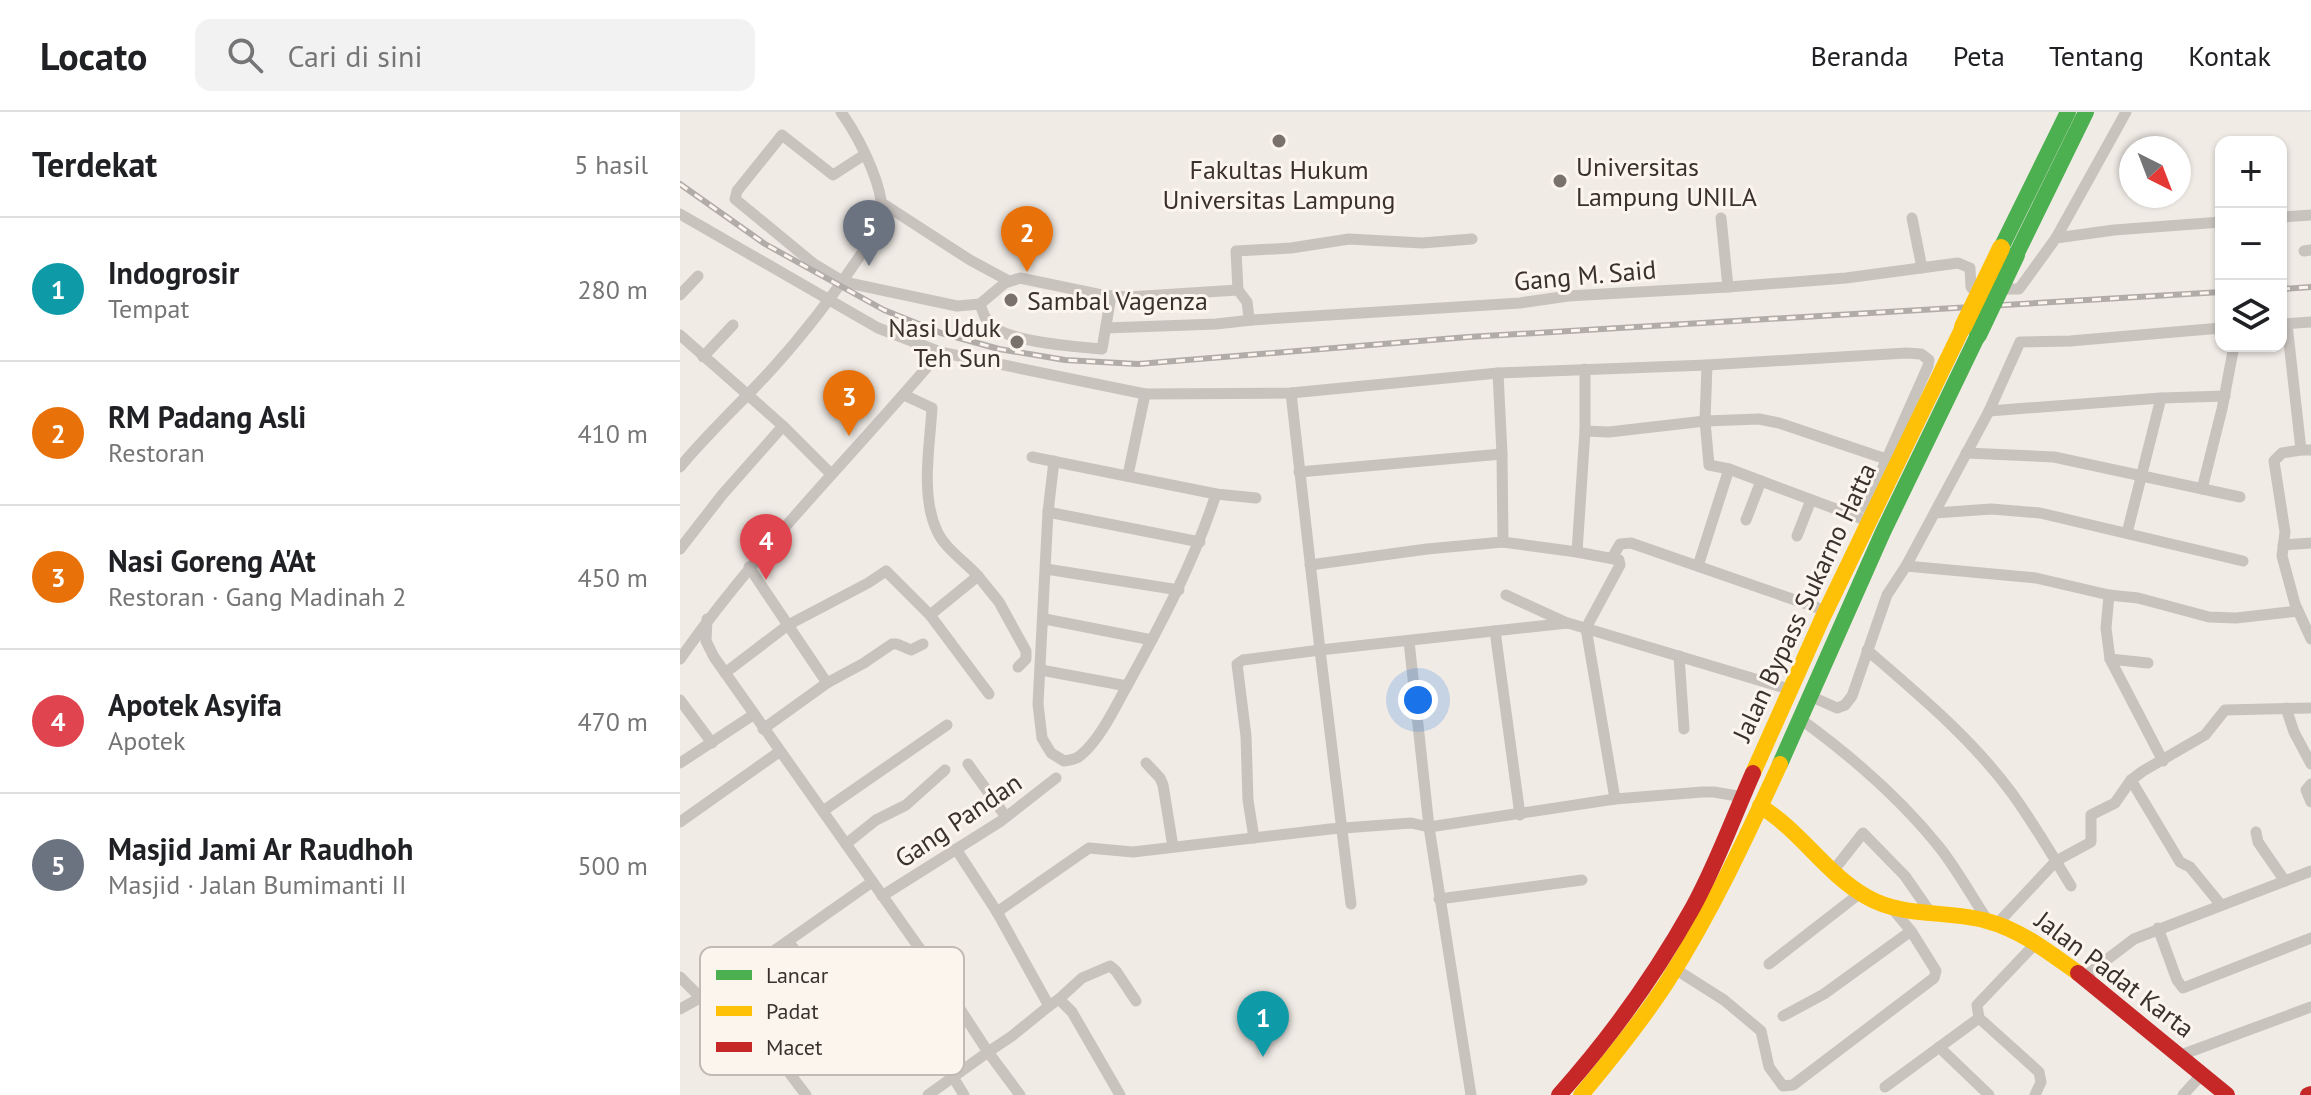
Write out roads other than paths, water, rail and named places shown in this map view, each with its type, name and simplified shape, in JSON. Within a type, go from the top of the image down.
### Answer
[{"type":"main road","name":"Jalan Bypass Sukarno Hatta","points":[[1559,1095],[1655,983],[1675,969],[1716,895],[1794,691],[1879,499],[1971,331],[2068,112]]},
{"type":"main road","name":"Jalan Bypass Sukarno Hatta","points":[[2009,251],[2086,112]]},
{"type":"main road","name":"Jalan Bypass Sukarno Hatta","points":[[1581,1095],[1623,1043],[1693,908],[1799,718],[1794,691]]},
{"type":"main road","name":"Jalan Padat Karta","points":[[1751,802],[1787,822],[1859,894],[1891,907],[1992,922],[2036,943],[2084,977],[2227,1095]]},
{"type":"street","points":[[680,466],[831,300],[879,227],[882,203],[864,155],[841,112]]},
{"type":"street","points":[[2056,238],[2126,112]]},
{"type":"street","points":[[864,155],[833,175],[782,135],[734,196],[739,204],[795,249],[844,282],[957,306],[980,304],[1009,281],[1020,278],[1128,297],[1238,290]]},
{"type":"street","points":[[882,203],[970,260],[1009,281]]},
{"type":"street","points":[[680,214],[878,328],[940,352],[1145,394],[1291,393],[1498,373],[1906,353],[1924,355],[1929,360],[1928,366],[1818,608],[1794,691]]},
{"type":"street","points":[[2287,217],[2311,215]]},
{"type":"street","points":[[1721,218],[1728,287]]},
{"type":"street","points":[[1912,218],[1922,268]]},
{"type":"street","points":[[2056,238],[2215,222]]},
{"type":"street","name":"Gang M. Said","points":[[1106,328],[1216,324],[1504,304],[1568,296],[1846,278],[1964,263],[1970,268],[1973,289],[2022,288],[2056,238]]},
{"type":"street","points":[[1252,320],[1247,302],[1238,290],[1236,251],[1291,248],[1349,239],[1422,243],[1472,239]]},
{"type":"street","points":[[680,295],[698,276]]},
{"type":"street","points":[[980,304],[994,328],[1053,344],[1102,349],[1111,296]]},
{"type":"street","points":[[2287,324],[2311,322]]},
{"type":"street","points":[[703,357],[733,325]]},
{"type":"street","points":[[1506,595],[1568,623],[1794,691],[1835,707],[1845,705],[1855,690],[1887,595],[1906,566],[1989,411],[2020,342],[2070,341],[2215,329]]},
{"type":"street","points":[[680,335],[783,426],[831,474]]},
{"type":"street","points":[[2287,341],[2306,450],[2282,453],[2274,461],[2285,532],[2282,556],[2298,611],[2311,639]]},
{"type":"street","points":[[680,659],[686,642],[749,567],[940,352]]},
{"type":"street","points":[[2202,489],[2233,352]]},
{"type":"street","points":[[1707,365],[1705,421],[1708,463],[1712,467],[1729,469],[1860,518]]},
{"type":"street","points":[[1577,552],[1585,431],[1585,369]]},
{"type":"street","points":[[1498,373],[1503,542]]},
{"type":"street","points":[[1291,393],[1351,904]]},
{"type":"street","points":[[1128,475],[1145,394]]},
{"type":"street","points":[[904,395],[932,408],[927,442],[927,480],[936,530],[999,602],[1026,651],[1026,659],[1018,667]]},
{"type":"street","points":[[1989,411],[2225,396]]},
{"type":"street","points":[[2127,533],[2161,398]]},
{"type":"street","points":[[1585,431],[1609,432],[1705,421],[1759,419],[1886,459]]},
{"type":"street","points":[[680,549],[722,495],[783,426]]},
{"type":"street","points":[[1966,453],[2054,457],[2240,497]]},
{"type":"street","points":[[1299,472],[1502,454]]},
{"type":"street","points":[[1032,457],[1216,494],[1256,498]]},
{"type":"street","points":[[1054,461],[1048,512],[1045,619],[1038,704],[1042,738],[1051,753],[1064,761],[1077,758],[1084,752],[1127,686],[1179,590],[1216,494]]},
{"type":"street","points":[[1698,566],[1729,469]]},
{"type":"street","points":[[1746,520],[1761,481]]},
{"type":"street","points":[[1797,536],[1811,500]]},
{"type":"street","points":[[1935,513],[2020,510],[2243,561]]},
{"type":"street","points":[[1048,512],[1200,542]]},
{"type":"street","points":[[1310,565],[1503,542],[1619,560],[1620,565],[1586,628],[1615,799]]},
{"type":"street","points":[[1612,558],[1624,543],[1818,608]]},
{"type":"street","points":[[2283,545],[2311,543]]},
{"type":"street","points":[[1906,566],[2011,574],[2109,595],[2138,598],[2225,619],[2298,611]]},
{"type":"street","points":[[749,567],[827,683]]},
{"type":"street","points":[[1046,569],[1179,590]]},
{"type":"street","points":[[725,673],[788,625],[886,571],[930,615],[989,694]]},
{"type":"street","points":[[930,615],[978,576]]},
{"type":"street","points":[[2109,595],[2106,628],[2110,659],[2163,761]]},
{"type":"street","points":[[707,619],[706,641],[725,673],[918,947]]},
{"type":"street","points":[[1045,619],[1152,640]]},
{"type":"street","points":[[1254,838],[1237,664],[1243,660],[1320,650],[1568,623]]},
{"type":"street","points":[[1495,631],[1520,815]]},
{"type":"street","points":[[1409,641],[1429,827],[1471,1095]]},
{"type":"street","points":[[763,729],[827,683],[892,644],[911,650],[923,644]]},
{"type":"street","points":[[1867,650],[1927,702],[1973,748],[2011,792],[2071,886]]},
{"type":"street","points":[[1679,656],[1684,729]]},
{"type":"street","points":[[2110,659],[2148,663]]},
{"type":"street","points":[[1041,670],[1127,686]]},
{"type":"street","points":[[680,700],[712,743]]},
{"type":"street","points":[[2286,708],[2294,732],[2311,764]]},
{"type":"street","points":[[1799,718],[1837,746],[1909,813],[1942,851],[1992,922],[2056,861],[2091,842],[2091,815],[2115,803],[2131,780],[2205,735],[2225,710],[2311,708]]},
{"type":"street","points":[[680,763],[753,715]]},
{"type":"street","points":[[823,811],[947,725]]},
{"type":"street","points":[[680,822],[779,752]]},
{"type":"street","points":[[1146,763],[1163,785],[1173,847]]},
{"type":"street","points":[[968,764],[1006,817]]},
{"type":"street","points":[[846,844],[876,820],[906,805],[945,770]]},
{"type":"street","name":"Gang Pandan","points":[[882,896],[1006,817],[1056,778]]},
{"type":"street","points":[[2131,780],[2180,862],[2190,867],[2221,905]]},
{"type":"street","points":[[2311,784],[2306,790],[2311,802]]},
{"type":"street","points":[[997,912],[1089,848],[1133,852],[1411,823],[1429,827],[1615,799],[1714,792],[1751,802]]},
{"type":"street","points":[[2256,832],[2258,842],[2285,881]]},
{"type":"street","points":[[1833,871],[1863,833],[1905,876],[1930,912]]},
{"type":"street","points":[[956,849],[1054,1002],[1072,1012],[1120,1095]]},
{"type":"street","points":[[2084,977],[2134,939],[2311,871]]},
{"type":"street","points":[[1439,899],[1582,880]]},
{"type":"street","points":[[779,947],[872,882]]},
{"type":"street","points":[[1769,964],[1859,894]]},
{"type":"street","points":[[1675,969],[1724,1000],[1761,1031],[1769,1067],[1783,1086],[1793,1085],[1934,978],[1936,971],[1911,931],[1891,907]]},
{"type":"street","points":[[2158,928],[2177,980],[2183,988],[2311,938]]},
{"type":"street","points":[[1783,1016],[1824,994],[1911,931]]},
{"type":"street","points":[[788,941],[792,947]]},
{"type":"street","points":[[2035,1095],[2041,1082],[2039,1072],[1979,1018],[1977,1005],[2036,943]]},
{"type":"street","points":[[964,1069],[1012,1036],[1082,978],[1110,966],[1136,1001]]},
{"type":"street","points":[[680,977],[700,997],[680,1009]]},
{"type":"street","points":[[2181,1055],[2311,1007]]},
{"type":"street","points":[[964,1015],[1020,1095]]},
{"type":"street","points":[[1885,1087],[1979,1018]]},
{"type":"street","points":[[1939,1047],[1989,1095]]},
{"type":"street","points":[[2183,1095],[2203,1073]]},
{"type":"street","points":[[792,1075],[806,1095]]},
{"type":"street","points":[[928,1095],[956,1075]]},
{"type":"street","points":[[953,1077],[964,1095]]},
{"type":"railway","points":[[680,184],[765,244],[884,310],[941,333],[999,349],[1065,360],[1138,364],[1468,337],[2215,292]]},
{"type":"railway","points":[[2287,289],[2311,287]]},
{"type":"place","name":"Fakultas Hukum Universitas Lampung","points":[[1279,141]]},
{"type":"place","name":"Universitas Lampung UNILA","points":[[1560,181]]},
{"type":"place","name":"Masjid Jami Ar Raudhoh","points":[[869,266]]},
{"type":"place","name":"RM Padang Asli","points":[[1027,272]]},
{"type":"place","name":"Sambal Vagenza","points":[[1011,300]]},
{"type":"place","name":"Nasi Uduk Teh Sun","points":[[1017,342]]},
{"type":"place","name":"Nasi Goreng A'At","points":[[849,436]]},
{"type":"place","name":"Apotek Asyifa","points":[[766,580]]},
{"type":"place","name":"Indogrosir","points":[[1263,1057]]}]
